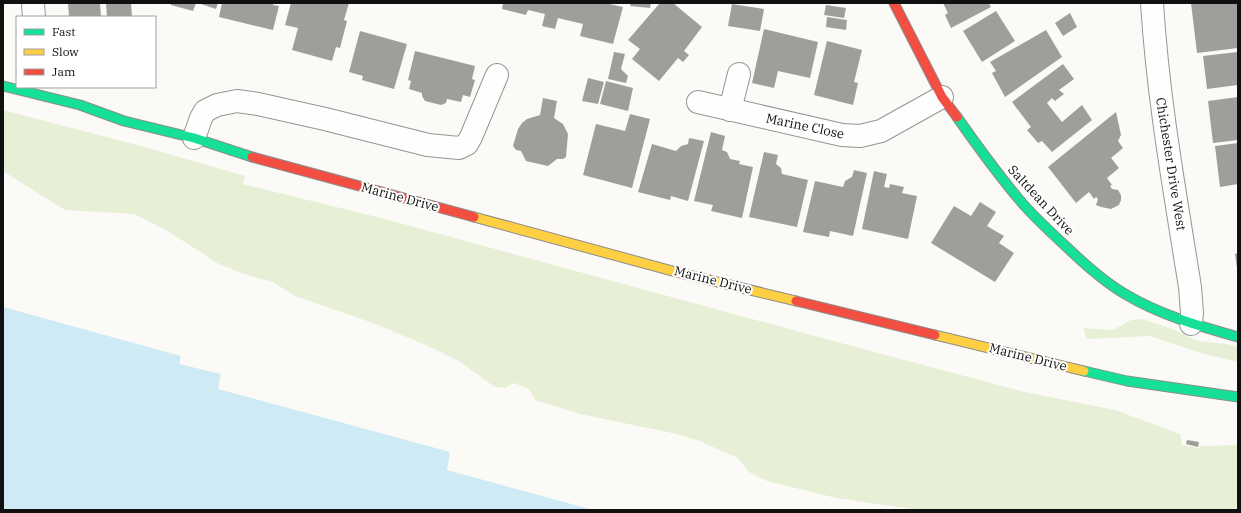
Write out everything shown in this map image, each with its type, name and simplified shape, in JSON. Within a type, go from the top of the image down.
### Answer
[{"type":"main road","name":"Saltdean Drive","points":[[894,3],[942,97],[990,163],[1024,205],[1078,259],[1124,294],[1149,307],[1191,324],[1238,337]]},
{"type":"main road","name":"Marine Drive","points":[[3,86],[16,88]]},
{"type":"main road","name":"Marine Drive","points":[[19,88],[35,90],[124,121],[194,138],[238,153],[676,272],[1127,381],[1238,397]]},
{"type":"street","points":[[33,3],[34,16]]},
{"type":"street","name":"Chichester Drive West","points":[[1152,3],[1155,54],[1162,108],[1190,287],[1192,313],[1191,324]]},
{"type":"street","points":[[730,110],[738,74]]},
{"type":"street","points":[[194,138],[205,111],[217,105],[237,101],[332,120],[413,142],[442,147],[459,148],[467,144],[471,137],[497,75]]},
{"type":"street","name":"Marine Close","points":[[698,102],[842,135],[860,136],[881,131],[942,97]]},
{"type":"green space","points":[[3,110],[137,145],[245,176],[243,184],[385,219],[1025,392],[1115,410],[1180,434],[1182,445],[1199,448],[1200,446],[1238,445],[1238,510],[918,510],[836,498],[767,481],[749,472],[738,458],[697,440],[672,433],[580,414],[535,400],[529,389],[514,383],[505,388],[496,387],[459,361],[426,345],[373,323],[295,296],[273,282],[250,276],[219,264],[169,232],[134,214],[65,210],[3,171]]},
{"type":"green space","points":[[1142,319],[1170,328],[1198,341],[1227,344],[1238,347],[1238,362],[1204,354],[1150,336],[1087,339],[1083,328],[1113,330],[1131,320]]},
{"type":"water","points":[[3,307],[181,356],[179,364],[221,374],[218,389],[450,452],[447,470],[593,510],[3,510]]},
{"type":"building","points":[[68,3],[100,3],[101,16],[69,16]]},
{"type":"building","points":[[106,3],[131,3],[132,16],[107,16]]},
{"type":"building","points":[[171,3],[196,3],[193,11],[171,5]]},
{"type":"building","points":[[198,3],[218,3],[216,9]]},
{"type":"building","points":[[222,3],[274,3],[273,5],[279,6],[273,30],[219,17]]},
{"type":"building","points":[[291,3],[349,3],[344,20],[347,21],[340,48],[336,47],[332,61],[292,50],[298,28],[285,25]]},
{"type":"building","points":[[503,3],[605,3],[623,7],[613,44],[580,36],[583,24],[558,18],[555,29],[542,26],[545,14],[528,10],[526,15],[502,9]]},
{"type":"building","points":[[631,3],[651,3],[650,8],[630,6]]},
{"type":"building","points":[[660,3],[673,3],[702,27],[684,51],[689,55],[683,62],[678,58],[659,81],[632,59],[640,49],[628,40]]},
{"type":"building","points":[[943,3],[989,3],[991,7],[951,28],[945,15],[948,13]]},
{"type":"building","points":[[1191,3],[1238,3],[1238,48],[1197,53]]},
{"type":"building","points":[[732,4],[764,9],[760,31],[728,26]]},
{"type":"building","points":[[826,5],[846,8],[844,18],[824,15]]},
{"type":"building","points":[[996,11],[1015,41],[982,62],[963,31]]},
{"type":"building","points":[[1070,13],[1077,27],[1063,36],[1055,23]]},
{"type":"building","points":[[827,17],[847,20],[846,30],[826,27]]},
{"type":"building","points":[[764,29],[818,42],[810,78],[778,71],[774,88],[752,83]]},
{"type":"building","points":[[1046,30],[1062,57],[1005,97],[992,73],[996,71],[990,62]]},
{"type":"building","points":[[360,31],[407,44],[394,89],[362,80],[363,76],[349,72]]},
{"type":"building","points":[[827,41],[862,50],[854,82],[858,83],[853,105],[814,95]]},
{"type":"building","points":[[415,51],[475,66],[472,79],[475,80],[470,97],[463,95],[461,102],[447,99],[446,103],[441,105],[425,101],[422,93],[409,89],[411,81],[408,80]]},
{"type":"building","points":[[614,52],[625,54],[621,69],[628,76],[626,83],[608,79]]},
{"type":"building","points":[[1237,52],[1238,85],[1207,89],[1203,56]]},
{"type":"building","points":[[1063,64],[1074,79],[1059,90],[1064,94],[1055,101],[1052,98],[1047,103],[1062,122],[1082,105],[1092,120],[1052,152],[1042,141],[1038,143],[1027,130],[1031,127],[1012,102]]},
{"type":"building","points":[[588,78],[604,82],[598,104],[582,101]]},
{"type":"building","points":[[606,81],[633,88],[628,111],[600,104]]},
{"type":"building","points":[[1238,97],[1238,140],[1213,143],[1208,101]]},
{"type":"building","points":[[543,98],[557,101],[554,118],[563,124],[568,134],[566,157],[563,159],[557,159],[548,166],[526,161],[521,151],[516,150],[513,146],[518,129],[522,123],[527,119],[540,115]]},
{"type":"building","points":[[1116,112],[1121,135],[1118,141],[1123,148],[1111,158],[1119,168],[1107,178],[1112,185],[1110,186],[1112,189],[1118,190],[1121,195],[1119,205],[1111,209],[1096,205],[1098,199],[1096,197],[1094,199],[1089,192],[1076,203],[1048,167]]},
{"type":"building","points":[[630,114],[650,119],[632,188],[583,175],[596,124],[625,131]]},
{"type":"building","points":[[711,132],[725,136],[722,150],[727,152],[730,159],[740,161],[739,164],[753,167],[742,218],[711,211],[713,205],[694,201]]},
{"type":"building","points":[[689,138],[704,141],[688,201],[671,196],[670,200],[638,192],[652,144],[676,151],[681,146],[688,144]]},
{"type":"building","points":[[1238,143],[1238,184],[1220,187],[1215,146]]},
{"type":"building","points":[[764,152],[778,155],[776,164],[781,168],[782,174],[808,180],[797,227],[749,217]]},
{"type":"building","points":[[854,170],[867,173],[853,236],[830,231],[829,237],[803,232],[815,181],[843,187],[845,181],[852,177]]},
{"type":"building","points":[[874,171],[887,174],[884,187],[889,188],[890,184],[904,187],[902,193],[917,196],[908,239],[862,229]]},
{"type":"building","points":[[980,202],[996,212],[987,226],[1004,236],[999,243],[1014,253],[995,282],[931,243],[954,206],[971,216]]},
{"type":"building","points":[[1238,253],[1238,268],[1237,268],[1235,254]]},
{"type":"building","points":[[1187,440],[1199,442],[1198,447],[1186,444]]},
{"type":"traffic: fast","points":[[3,86],[80,105],[124,121],[194,138],[252,157]]},
{"type":"traffic: fast","points":[[957,117],[1023,204],[1054,235],[1104,280],[1125,294],[1166,314],[1238,337]]},
{"type":"traffic: fast","points":[[1084,371],[1127,381],[1238,397]]},
{"type":"traffic: slow","points":[[474,217],[676,272],[796,301]]},
{"type":"traffic: slow","points":[[935,335],[1084,371]]},
{"type":"traffic: jam","points":[[894,3],[942,97],[957,117]]},
{"type":"traffic: jam","points":[[252,157],[474,217]]},
{"type":"traffic: jam","points":[[796,301],[935,335]]}]
